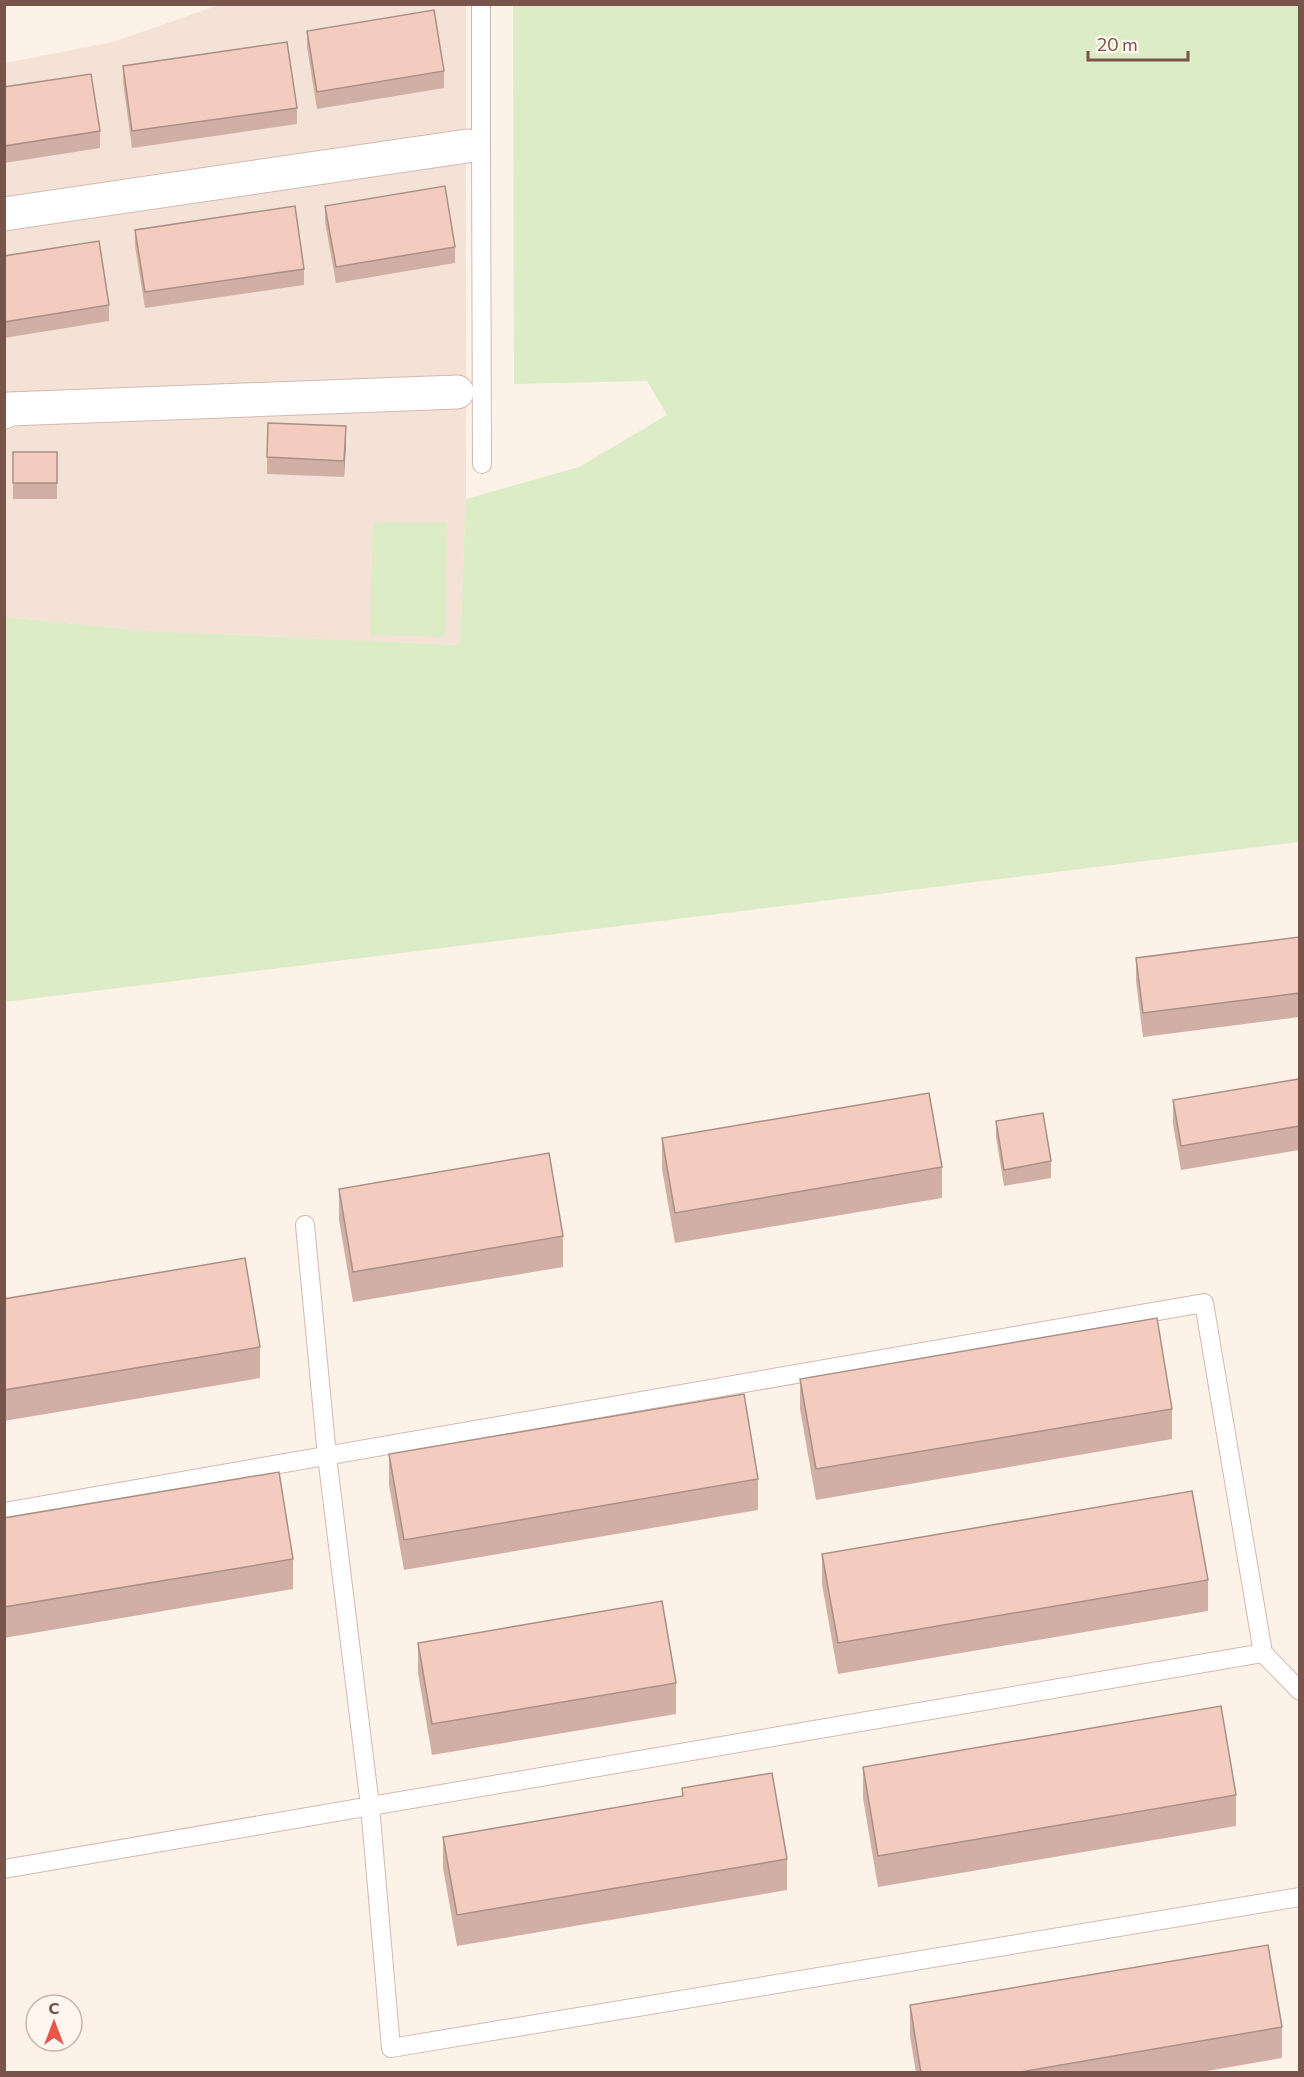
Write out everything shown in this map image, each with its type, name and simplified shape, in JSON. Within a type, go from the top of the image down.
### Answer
[{"type":"street","points":[[4,214],[474,144]]},
{"type":"street","points":[[4,412],[9,409],[457,392]]},
{"type":"lane","points":[[481,4],[474,144],[482,464]]},
{"type":"lane","points":[[305,1225],[327,1456],[370,1806],[391,2048],[1299,1897]]},
{"type":"lane","points":[[4,1512],[1204,1304],[1263,1653],[1299,1691]]},
{"type":"lane","points":[[4,1869],[1263,1653]]},
{"type":"shaded area","points":[[219,5],[466,5],[466,499],[460,645],[148,631],[5,617],[5,63],[113,42]]},
{"type":"green space","points":[[513,5],[1299,5],[1299,842],[5,1002],[5,617],[148,631],[460,645],[466,499],[579,467],[667,415],[647,381],[514,384]]},
{"type":"green space","points":[[373,522],[447,523],[445,637],[370,635]]},
{"type":"building","points":[[434,10],[444,71],[317,92],[307,31]]},
{"type":"building","points":[[287,42],[297,108],[132,131],[123,66]]},
{"type":"building","points":[[91,74],[100,131],[4,146],[4,87]]},
{"type":"building","points":[[445,186],[455,247],[336,267],[325,206]]},
{"type":"building","points":[[295,206],[304,269],[145,292],[135,230]]},
{"type":"building","points":[[99,241],[109,305],[4,322],[4,256]]},
{"type":"building","points":[[268,423],[346,426],[344,461],[267,457]]},
{"type":"building","points":[[13,452],[57,452],[57,483],[13,483]]},
{"type":"building","points":[[1299,937],[1299,993],[1143,1013],[1136,958]]},
{"type":"building","points":[[1299,1079],[1299,1126],[1181,1146],[1173,1100]]},
{"type":"building","points":[[929,1093],[942,1167],[675,1213],[662,1138]]},
{"type":"building","points":[[1043,1113],[1051,1161],[1004,1170],[996,1121]]},
{"type":"building","points":[[549,1153],[563,1236],[353,1272],[339,1189]]},
{"type":"building","points":[[245,1258],[260,1347],[4,1390],[4,1299]]},
{"type":"building","points":[[1157,1318],[1172,1409],[816,1469],[800,1379]]},
{"type":"building","points":[[744,1394],[758,1479],[404,1540],[389,1454]]},
{"type":"building","points":[[279,1472],[293,1559],[4,1607],[4,1518]]},
{"type":"building","points":[[1192,1491],[1208,1580],[838,1643],[822,1554]]},
{"type":"building","points":[[662,1601],[676,1683],[432,1724],[418,1643]]},
{"type":"building","points":[[1221,1706],[1236,1795],[878,1856],[863,1767]]},
{"type":"building","points":[[772,1773],[787,1859],[457,1915],[443,1837],[683,1796],[682,1788]]},
{"type":"building","points":[[1268,1945],[1282,2027],[1015,2073],[921,2073],[910,2005]]}]
